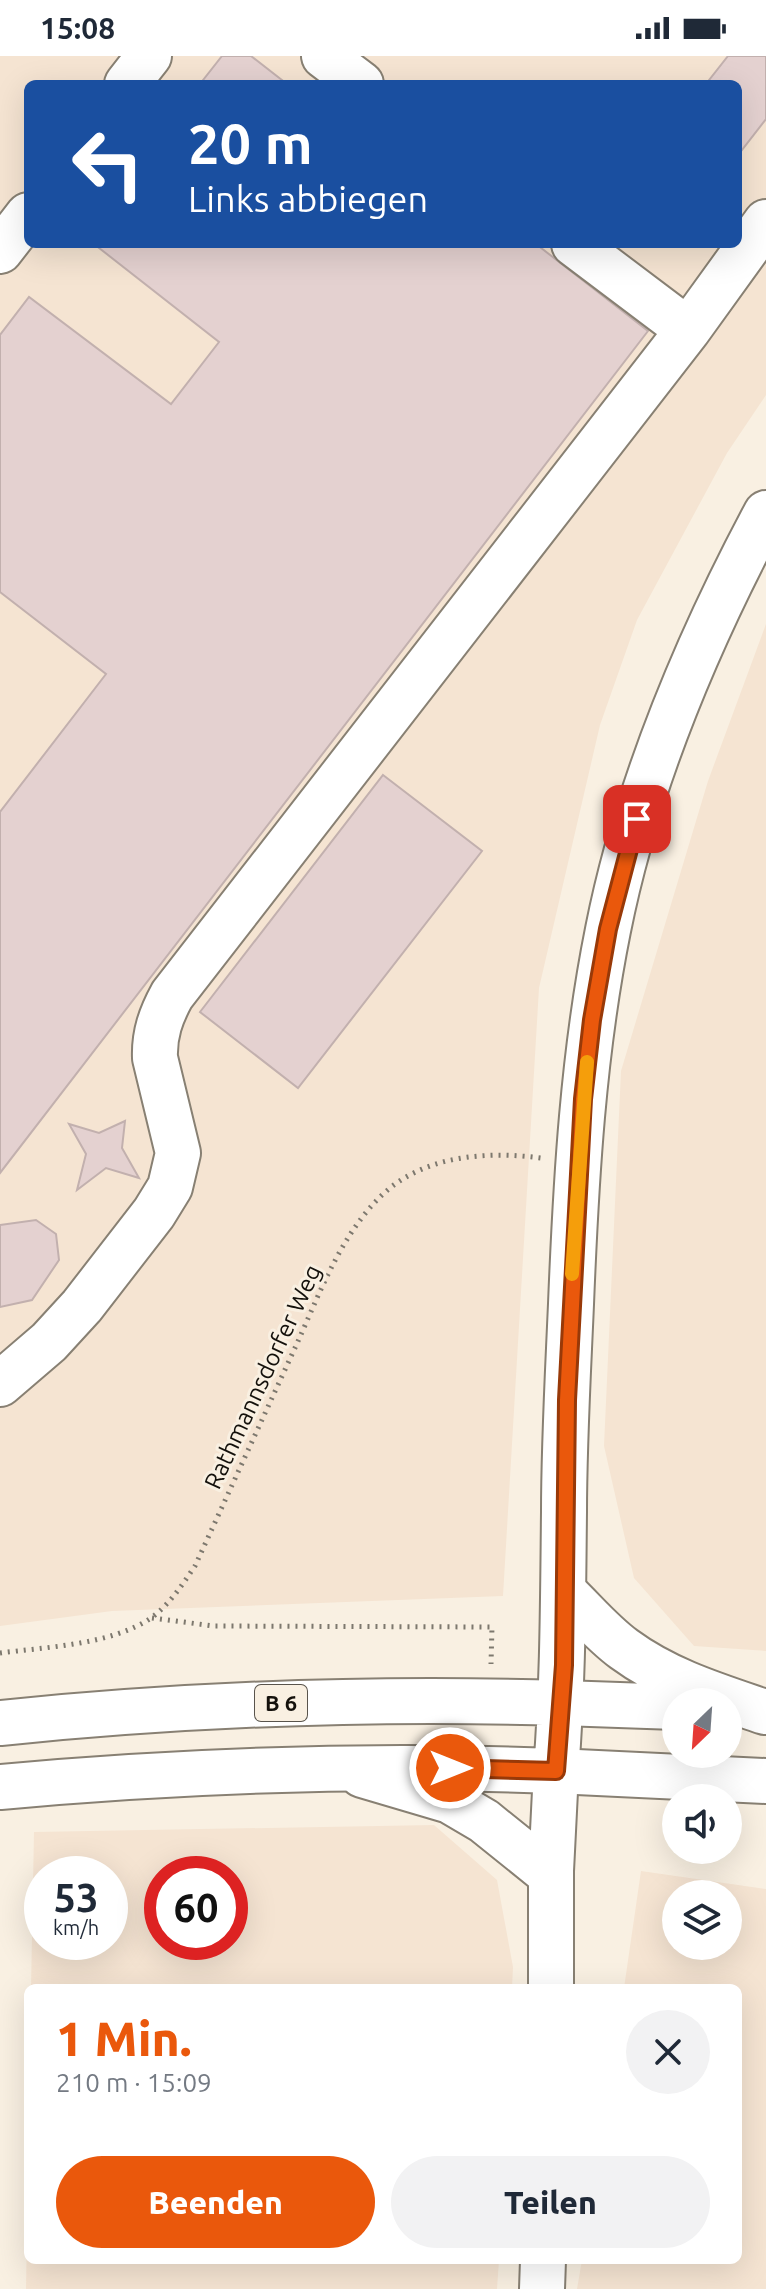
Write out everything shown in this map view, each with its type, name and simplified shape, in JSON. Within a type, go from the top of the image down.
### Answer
[{"type":"main road","points":[[130,80],[149,56]]},
{"type":"main road","points":[[324,56],[356,80]]},
{"type":"main road","points":[[0,251],[24,220]]},
{"type":"main road","points":[[0,1384],[49,1342],[82,1306],[154,1213],[170,1187],[178,1153],[155,1058],[155,1043],[163,1011],[172,995],[688,330],[766,222]]},
{"type":"main road","points":[[579,248],[688,330]]},
{"type":"main road","points":[[551,1984],[551,1875],[562,1703],[565,1593],[566,1427],[579,1164],[595,1000],[613,908],[637,819],[667,728],[693,662],[766,513]]},
{"type":"main road","points":[[565,1593],[621,1647],[654,1669],[753,1712]]},
{"type":"main road","name":"B 6","points":[[0,1723],[208,1706],[335,1702],[562,1703]]},
{"type":"main road","points":[[562,1703],[662,1707]]},
{"type":"main road","points":[[340,1769],[450,1801],[484,1821],[551,1875]]},
{"type":"main road","points":[[0,1787],[213,1773],[340,1769],[556,1771],[759,1781]]},
{"type":"main road","points":[[542,2289],[543,2264]]},
{"type":"path","name":"Rathmannsdorfer Weg","points":[[0,1653],[71,1644],[125,1632],[151,1618],[175,1595],[195,1566],[326,1280],[356,1226],[382,1195],[413,1173],[442,1161],[483,1155],[519,1155],[579,1164]]},
{"type":"path","points":[[151,1618],[214,1626],[492,1627]]},
{"type":"shaded area","points":[[0,56],[766,56],[766,395],[727,453],[637,620],[600,725],[539,988],[503,1596],[112,1611],[0,1626]]},
{"type":"shaded area","points":[[766,624],[766,1651],[694,1646],[634,1578],[604,1446],[621,1071],[708,781]]},
{"type":"shaded area","points":[[434,1825],[497,1880],[513,1967],[512,1984],[31,1984],[32,1960],[128,1960],[128,1856],[34,1856],[34,1832]]},
{"type":"shaded area","points":[[641,1871],[704,1880],[662,1880],[662,1960],[742,1960],[742,1886],[766,1889],[766,2289],[577,2289],[581,2264],[742,2264],[742,1984],[625,1984]]},
{"type":"shaded area","points":[[26,2264],[499,2264],[497,2289],[26,2289]]},
{"type":"building","points":[[222,56],[251,56],[282,80],[203,80]]},
{"type":"building","points":[[728,56],[766,56],[766,119],[742,150],[742,80],[709,80]]},
{"type":"building","points":[[99,248],[541,248],[648,331],[0,1173],[0,812],[106,674],[0,592],[0,335],[29,297],[171,404],[219,342]]},
{"type":"building","points":[[383,775],[482,851],[298,1088],[200,1012]]},
{"type":"building","points":[[125,1121],[122,1148],[139,1178],[106,1168],[77,1190],[86,1154],[69,1124],[99,1133]]},
{"type":"building","points":[[36,1220],[56,1234],[59,1260],[32,1300],[0,1307],[0,1225]]},
{"type":"slow traffic","points":[[572,1274],[587,1062]]},
{"type":"route","points":[[450,1768],[556,1771],[564,1665],[567,1400],[583,1099],[592,1020],[608,929],[637,819]]}]
